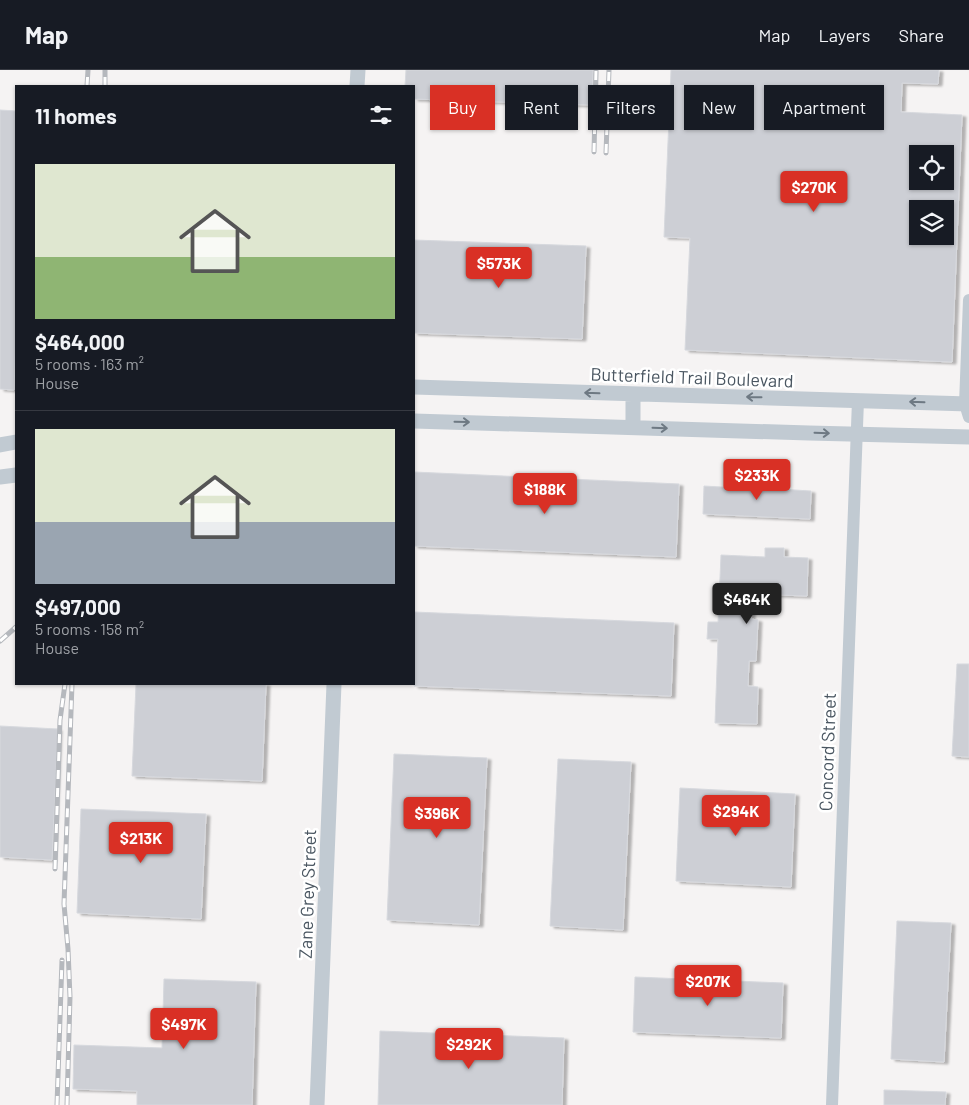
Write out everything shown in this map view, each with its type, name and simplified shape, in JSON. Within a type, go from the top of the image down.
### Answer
[{"type":"street","points":[[357,85],[358,70]]},
{"type":"street","points":[[968,408],[969,300]]},
{"type":"street","name":"Butterfield Trail Boulevard","points":[[415,387],[858,400],[968,408]]},
{"type":"street","points":[[633,394],[633,427]]},
{"type":"street","name":"Concord Street","points":[[832,1105],[858,400]]},
{"type":"street","points":[[415,421],[969,437]]},
{"type":"street","points":[[0,445],[15,442]]},
{"type":"street","points":[[0,477],[15,475]]},
{"type":"street","name":"Zane Grey Street","points":[[317,1105],[334,685]]},
{"type":"building","points":[[406,70],[593,70],[593,85],[588,85],[588,105],[578,105],[578,85],[505,85],[505,102],[495,102],[495,85],[430,85],[430,100],[415,99],[415,85],[405,85]]},
{"type":"building","points":[[671,70],[939,70],[938,84],[902,83],[901,112],[962,115],[952,362],[685,350],[690,238],[664,237],[668,130],[674,130],[674,85],[670,85]]},
{"type":"building","points":[[0,110],[15,111],[15,362],[14,390],[0,389]]},
{"type":"building","points":[[415,240],[586,246],[582,339],[415,333]]},
{"type":"building","points":[[415,472],[679,484],[676,557],[415,546]]},
{"type":"building","points":[[738,480],[778,482],[778,489],[811,491],[810,519],[703,514],[704,486],[738,488]]},
{"type":"building","points":[[765,548],[784,548],[784,557],[808,558],[807,596],[752,594],[751,619],[758,620],[756,661],[749,661],[748,686],[758,687],[757,724],[715,723],[718,639],[707,639],[708,622],[718,622],[721,555],[765,557]]},
{"type":"building","points":[[415,612],[674,623],[671,696],[414,686]]},
{"type":"building","points":[[957,664],[969,664],[969,757],[952,756]]},
{"type":"building","points":[[136,685],[266,685],[262,781],[132,776]]},
{"type":"building","points":[[0,726],[58,729],[52,860],[0,857]]},
{"type":"building","points":[[394,754],[487,758],[479,925],[387,920]]},
{"type":"building","points":[[558,759],[631,762],[623,930],[550,926]]},
{"type":"building","points":[[680,788],[795,794],[791,887],[676,881]]},
{"type":"building","points":[[81,809],[206,814],[201,919],[77,913]]},
{"type":"building","points":[[897,921],[951,923],[944,1062],[891,1059]]},
{"type":"building","points":[[635,977],[783,983],[781,1038],[633,1032]]},
{"type":"building","points":[[164,979],[256,982],[252,1105],[137,1105],[137,1091],[73,1089],[74,1045],[162,1048]]},
{"type":"building","points":[[380,1031],[564,1038],[562,1105],[378,1105]]},
{"type":"building","points":[[884,1090],[946,1092],[945,1105],[884,1105]]},
{"type":"railway","points":[[87,85],[88,70]]},
{"type":"railway","points":[[105,70],[105,85]]},
{"type":"railway","points":[[594,152],[596,70]]},
{"type":"railway","points":[[606,153],[609,70]]},
{"type":"railway","points":[[0,641],[15,628]]},
{"type":"railway","points":[[55,869],[60,720],[65,685]]},
{"type":"railway","points":[[67,1105],[70,997],[64,904],[72,685]]},
{"type":"railway","points":[[57,1105],[62,960]]}]
